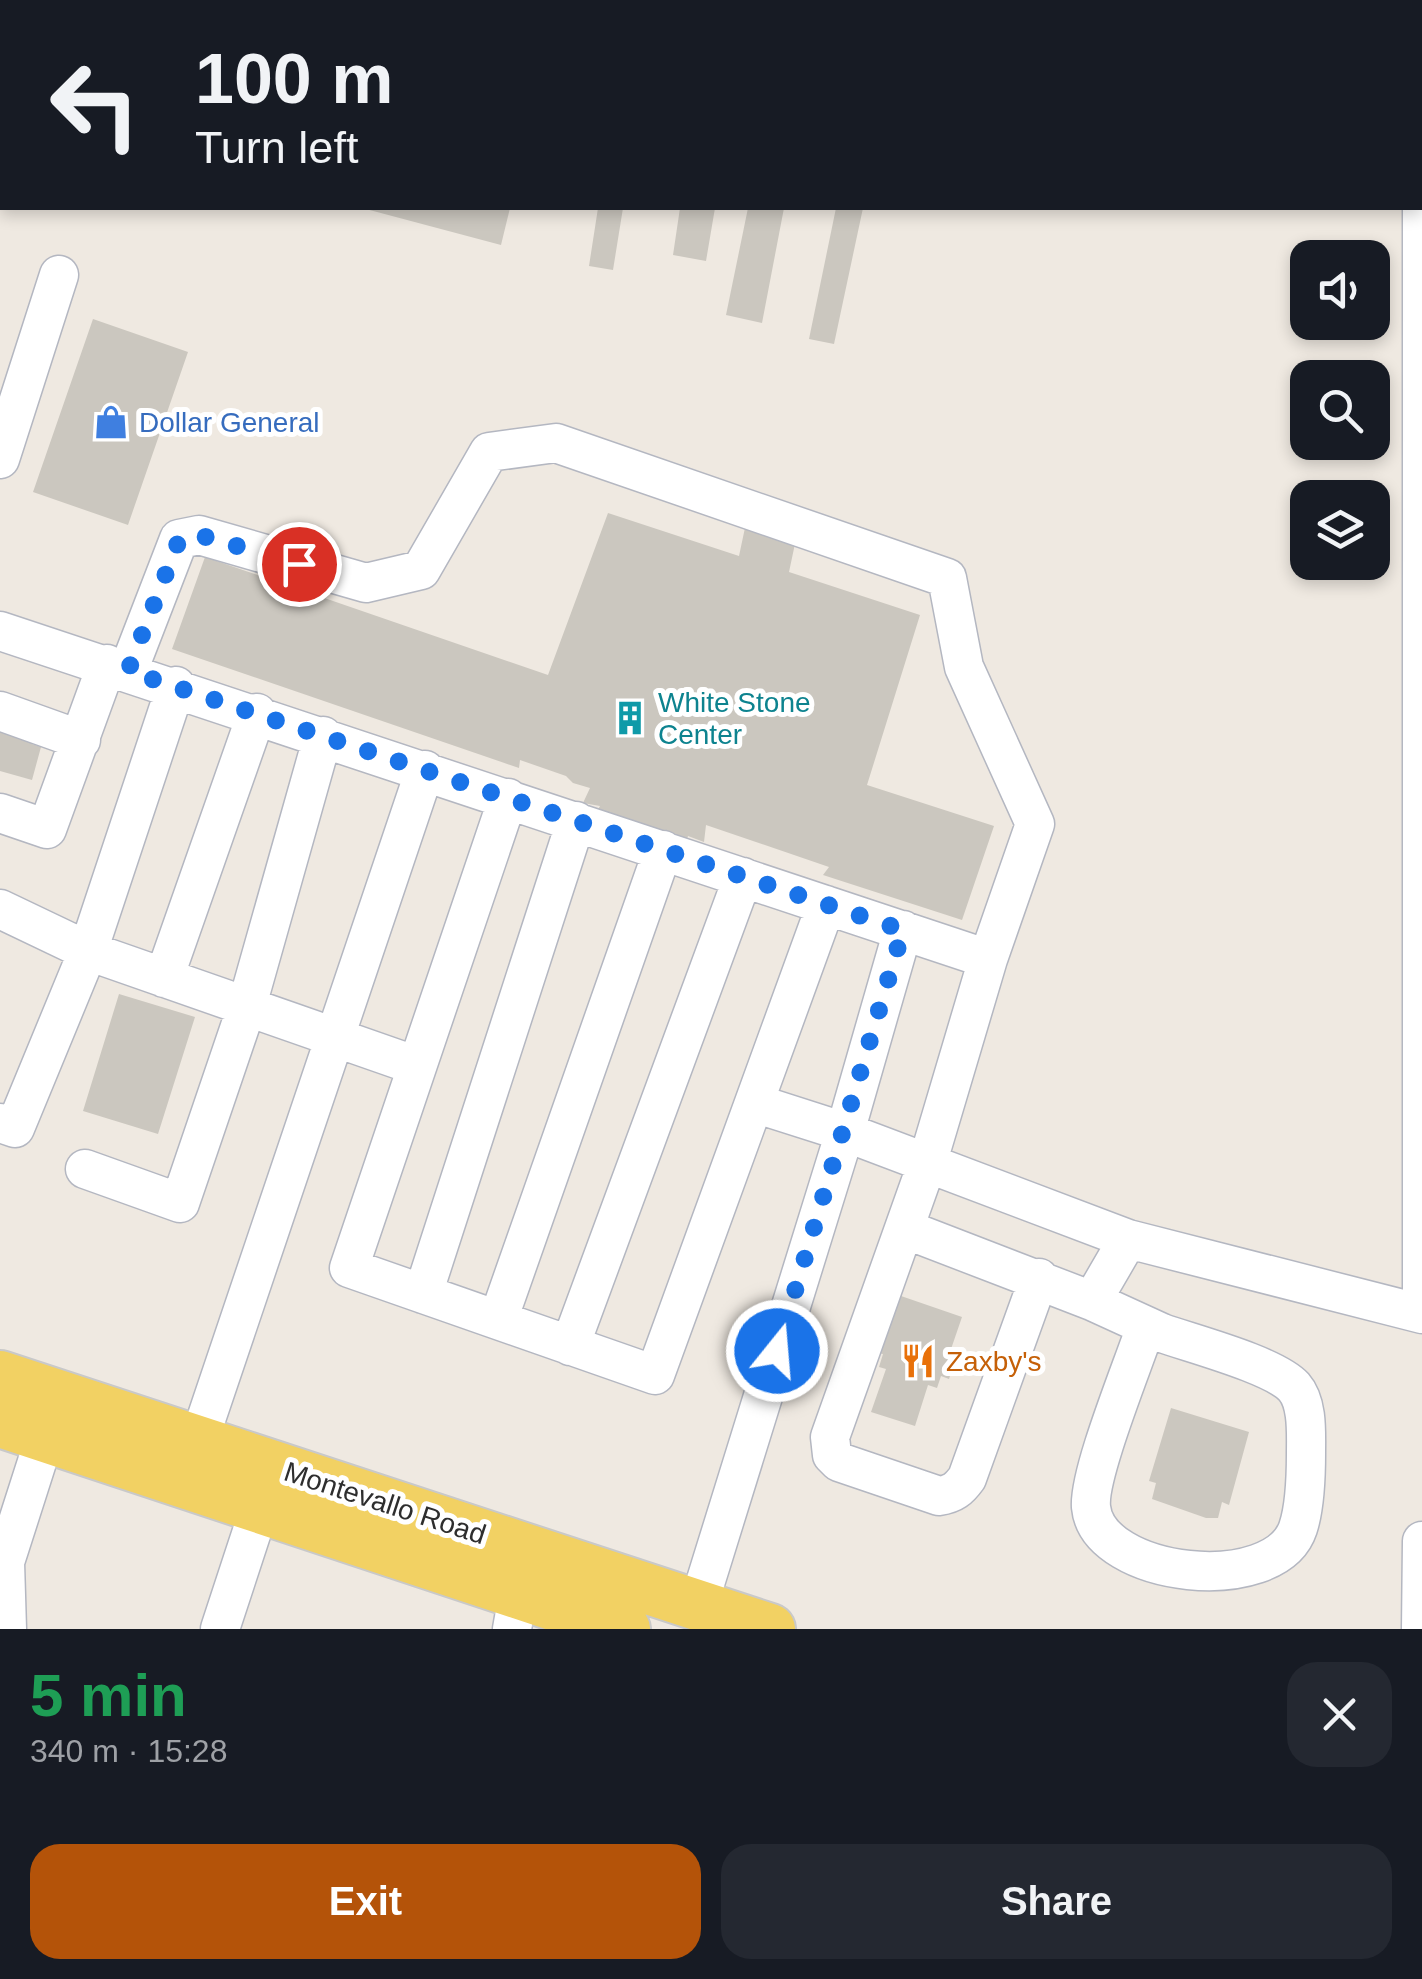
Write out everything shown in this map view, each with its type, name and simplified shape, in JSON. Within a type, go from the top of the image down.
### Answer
[{"type":"main road","name":"Montevallo Road","points":[[0,1376],[677,1610],[770,1629]]},
{"type":"main road","name":"Montevallo Road","points":[[22,1430],[259,1510],[515,1612],[625,1629]]},
{"type":"street","points":[[1422,0],[1422,1304]]},
{"type":"street","points":[[0,459],[59,275]]},
{"type":"street","points":[[0,813],[47,829],[82,740],[179,540],[199,535],[366,584],[421,570],[489,452],[556,443],[947,578],[964,667],[1035,824],[988,959],[928,1162],[830,1437],[832,1455],[838,1462],[940,1496],[960,1488],[967,1478],[1039,1278]]},
{"type":"street","points":[[0,631],[176,686],[988,959]]},
{"type":"street","points":[[0,1123],[15,1128],[88,950],[176,686]]},
{"type":"street","points":[[0,711],[82,740]]},
{"type":"street","points":[[164,978],[256,713]]},
{"type":"street","points":[[84,1169],[180,1203],[246,1009],[323,736]]},
{"type":"street","points":[[198,1443],[424,770]]},
{"type":"street","points":[[508,798],[349,1268],[655,1376],[826,905]]},
{"type":"street","points":[[423,1294],[576,820]]},
{"type":"street","points":[[498,1320],[663,850]]},
{"type":"street","points":[[570,1346],[743,877]]},
{"type":"street","points":[[0,909],[88,950],[246,1009],[417,1066]]},
{"type":"street","points":[[677,1610],[845,1132],[903,930]]},
{"type":"street","points":[[754,1103],[928,1162],[1128,1239],[1422,1314]]},
{"type":"street","points":[[905,1229],[1039,1278],[1146,1326],[1277,1374],[1297,1389],[1306,1420],[1298,1531],[1278,1553],[1244,1567],[1214,1573],[1146,1560],[1112,1544],[1096,1527],[1091,1504],[1097,1475],[1146,1326]]},
{"type":"street","points":[[1092,1301],[1128,1239]]},
{"type":"street","points":[[14,1627],[2,1561],[22,1430]]},
{"type":"street","points":[[220,1629],[259,1510]]},
{"type":"street","points":[[1421,1629],[1422,1541]]},
{"type":"building","points":[[370,210],[510,210],[501,245]]},
{"type":"building","points":[[598,210],[623,210],[613,270],[589,266]]},
{"type":"building","points":[[680,210],[715,210],[706,261],[673,255]]},
{"type":"building","points":[[748,210],[784,210],[762,323],[726,315]]},
{"type":"building","points":[[836,210],[863,210],[834,344],[809,339]]},
{"type":"building","name":"Dollar General","points":[[93,319],[188,352],[128,525],[33,492]]},
{"type":"building","name":"White Stone Center","points":[[608,513],[739,556],[746,523],[796,539],[789,572],[920,615],[867,785],[994,826],[962,920],[823,875],[829,867],[706,825],[704,842],[688,836],[685,845],[595,815],[600,806],[583,803],[590,788],[573,783],[566,776],[520,760],[519,768],[172,649],[205,557],[548,675]]},
{"type":"building","points":[[0,725],[34,735],[32,744],[41,747],[32,780],[0,771]]},
{"type":"building","points":[[119,994],[195,1017],[158,1134],[83,1111]]},
{"type":"building","name":"Zaxby's","points":[[901,1296],[962,1317],[950,1352],[957,1354],[949,1379],[941,1376],[937,1388],[928,1385],[915,1426],[871,1412],[886,1369],[879,1367],[883,1354],[878,1353]]},
{"type":"building","points":[[1171,1408],[1249,1432],[1229,1505],[1222,1502],[1218,1518],[1206,1518],[1152,1499],[1156,1483],[1149,1481]]},
{"type":"place","name":"Dollar General","points":[[111,422]]},
{"type":"place","name":"White Stone Center","points":[[630,718]]},
{"type":"place","name":"Zaxby's","points":[[918,1361]]},
{"type":"route","points":[[299,564],[199,535],[179,540],[128,671],[903,930],[777,1351]]}]
